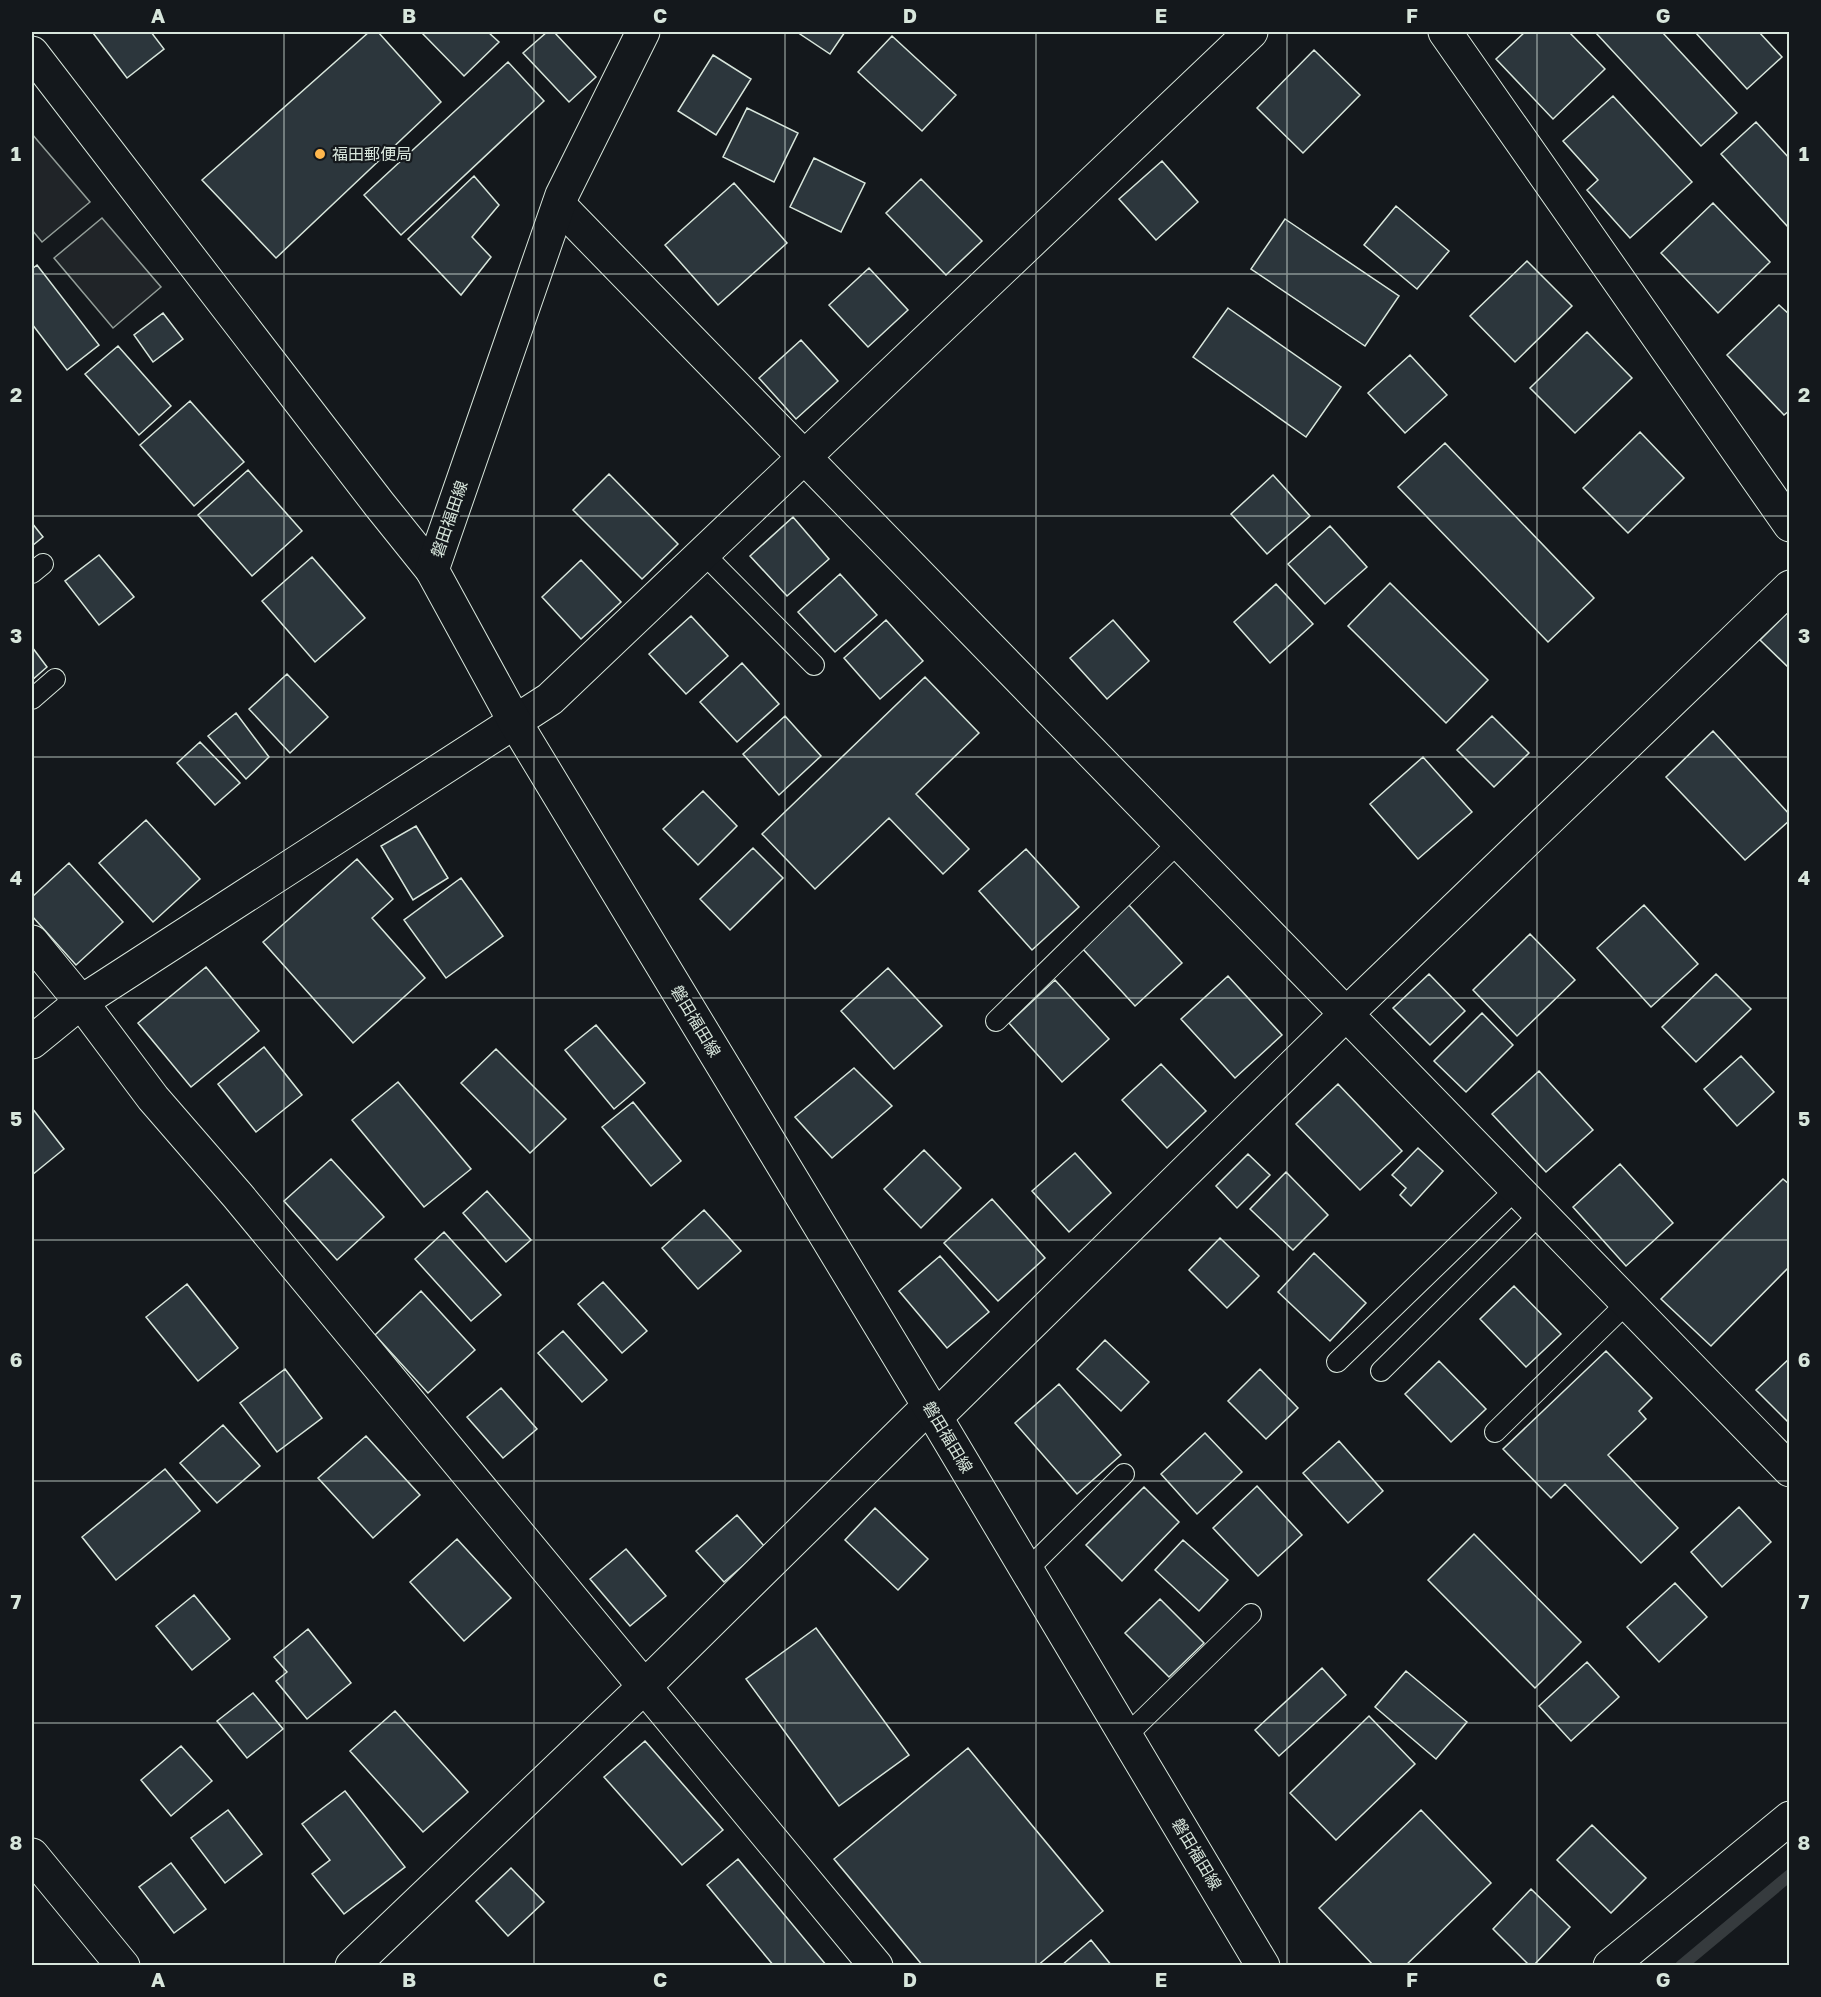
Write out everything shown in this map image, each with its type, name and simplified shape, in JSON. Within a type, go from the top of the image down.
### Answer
[{"type":"street","name":"磐田福田線","points":[[643,32],[559,205],[432,570],[515,722],[933,1412],[1263,1965]]},
{"type":"street","points":[[32,1042],[81,1002],[550,699],[1251,32]]},
{"type":"street","points":[[1445,32],[1790,525]]},
{"type":"street","points":[[32,53],[432,570]]},
{"type":"street","points":[[559,205],[1790,1470]]},
{"type":"street","points":[[352,1965],[933,1412],[1790,587]]},
{"type":"street","points":[[32,942],[81,1002],[153,1098],[246,1205],[876,1965]]},
{"type":"street","points":[[1610,1965],[1790,1818]]},
{"type":"street","points":[[32,1855],[123,1965]]},
{"type":"lane","points":[[703,553],[814,665]]},
{"type":"lane","points":[[32,699],[56,679]]},
{"type":"lane","points":[[996,1022],[1179,842]]},
{"type":"lane","points":[[1337,1362],[1516,1189]]},
{"type":"lane","points":[[1381,1371],[1540,1214]]},
{"type":"lane","points":[[1495,1432],[1627,1303]]},
{"type":"lane","points":[[1027,1570],[1124,1474]]},
{"type":"lane","points":[[1126,1736],[1251,1614]]},
{"type":"shaded area","points":[[32,134],[90,202],[42,242],[32,230]]},
{"type":"shaded area","points":[[102,218],[161,287],[113,328],[54,258]]},
{"type":"building","points":[[151,32],[164,49],[127,78],[93,33]]},
{"type":"building","points":[[369,32],[378,32],[441,102],[276,258],[202,180]]},
{"type":"building","points":[[421,32],[488,32],[499,42],[464,76]]},
{"type":"building","points":[[547,32],[554,32],[596,77],[569,102],[523,53]]},
{"type":"building","points":[[797,32],[845,32],[830,54]]},
{"type":"building","points":[[1525,32],[1569,32],[1605,69],[1553,119],[1496,59]]},
{"type":"building","points":[[1595,32],[1662,32],[1737,113],[1701,146]]},
{"type":"building","points":[[1695,32],[1759,32],[1782,57],[1747,89]]},
{"type":"building","points":[[892,36],[956,95],[922,131],[858,72]]},
{"type":"building","points":[[1314,50],[1360,95],[1303,153],[1257,108]]},
{"type":"building","points":[[713,55],[751,79],[716,135],[678,111]]},
{"type":"building","points":[[508,62],[544,101],[401,235],[364,195]]},
{"type":"building","points":[[1613,96],[1692,182],[1630,238],[1587,190],[1598,180],[1563,141]]},
{"type":"building","points":[[747,108],[798,133],[774,182],[723,157]]},
{"type":"building","points":[[1756,122],[1790,159],[1789,228],[1721,154]]},
{"type":"building","points":[[814,158],[865,183],[841,232],[790,207]]},
{"type":"building","points":[[1162,161],[1198,202],[1156,240],[1119,199]]},
{"type":"building","points":[[474,176],[499,205],[472,237],[491,257],[461,295],[408,239]]},
{"type":"building","points":[[921,179],[982,241],[946,275],[886,213]]},
{"type":"building","points":[[734,183],[787,243],[718,305],[665,245]]},
{"type":"building","points":[[1713,203],[1770,262],[1718,313],[1661,253]]},
{"type":"building","points":[[1396,206],[1449,251],[1417,289],[1364,245]]},
{"type":"building","points":[[1285,219],[1399,296],[1365,346],[1251,269]]},
{"type":"building","points":[[1527,261],[1572,306],[1515,362],[1470,316]]},
{"type":"building","points":[[37,265],[99,345],[67,370],[32,324],[32,269]]},
{"type":"building","points":[[869,268],[908,310],[868,347],[829,305]]},
{"type":"building","points":[[1779,305],[1790,315],[1790,410],[1784,415],[1727,355]]},
{"type":"building","points":[[1228,308],[1341,387],[1306,437],[1193,357]]},
{"type":"building","points":[[163,313],[183,339],[153,362],[134,335]]},
{"type":"building","points":[[1587,332],[1632,378],[1575,433],[1530,388]]},
{"type":"building","points":[[801,340],[838,381],[796,419],[759,378]]},
{"type":"building","points":[[118,346],[171,406],[139,435],[85,374]]},
{"type":"building","points":[[1410,355],[1447,395],[1405,433],[1368,393]]},
{"type":"building","points":[[190,401],[244,462],[194,506],[140,445]]},
{"type":"building","points":[[1640,432],[1684,478],[1628,533],[1583,488]]},
{"type":"building","points":[[1445,443],[1594,598],[1548,642],[1398,487]]},
{"type":"building","points":[[248,470],[302,531],[252,576],[198,515]]},
{"type":"building","points":[[609,474],[678,544],[642,579],[573,510]]},
{"type":"building","points":[[1273,475],[1310,516],[1267,554],[1231,514]]},
{"type":"building","points":[[793,517],[829,559],[787,596],[750,556]]},
{"type":"building","points":[[32,523],[43,537],[32,546]]},
{"type":"building","points":[[1330,526],[1367,567],[1325,604],[1288,564]]},
{"type":"building","points":[[99,555],[134,597],[99,625],[65,581]]},
{"type":"building","points":[[312,557],[365,618],[315,662],[262,601]]},
{"type":"building","points":[[581,560],[621,602],[581,639],[542,597]]},
{"type":"building","points":[[840,574],[877,615],[835,652],[798,612]]},
{"type":"building","points":[[1390,583],[1488,680],[1446,723],[1348,626]]},
{"type":"building","points":[[1276,584],[1313,624],[1270,663],[1234,622]]},
{"type":"building","points":[[1790,610],[1790,669],[1760,640]]},
{"type":"building","points":[[691,616],[728,656],[686,694],[649,654]]},
{"type":"building","points":[[886,620],[923,661],[880,699],[844,658]]},
{"type":"building","points":[[1113,620],[1149,661],[1107,699],[1070,658]]},
{"type":"building","points":[[32,647],[47,667],[32,680]]},
{"type":"building","points":[[742,663],[779,704],[737,742],[700,702]]},
{"type":"building","points":[[287,674],[328,717],[290,753],[249,709]]},
{"type":"building","points":[[925,677],[979,733],[916,794],[969,849],[943,874],[889,818],[815,889],[762,834]]},
{"type":"building","points":[[236,713],[269,757],[246,779],[208,736]]},
{"type":"building","points":[[785,716],[821,756],[779,795],[743,754]]},
{"type":"building","points":[[1492,716],[1529,753],[1494,787],[1457,750]]},
{"type":"building","points":[[1713,731],[1790,815],[1790,820],[1745,860],[1666,777]]},
{"type":"building","points":[[200,742],[240,783],[215,805],[177,763]]},
{"type":"building","points":[[1423,757],[1472,812],[1418,859],[1370,804]]},
{"type":"building","points":[[703,791],[737,826],[698,865],[663,829]]},
{"type":"building","points":[[146,820],[200,879],[153,922],[99,863]]},
{"type":"building","points":[[416,826],[448,878],[413,900],[381,846]]},
{"type":"building","points":[[753,848],[783,878],[730,930],[700,899]]},
{"type":"building","points":[[1026,849],[1079,907],[1032,950],[979,891]]},
{"type":"building","points":[[357,859],[393,899],[372,918],[425,978],[353,1043],[263,942]]},
{"type":"building","points":[[69,863],[123,922],[76,965],[32,916],[32,897]]},
{"type":"building","points":[[461,878],[503,936],[446,978],[404,920]]},
{"type":"building","points":[[1128,904],[1182,963],[1135,1006],[1082,948]]},
{"type":"building","points":[[1644,905],[1698,964],[1651,1007],[1597,948]]},
{"type":"building","points":[[1530,934],[1575,980],[1517,1036],[1473,990]]},
{"type":"building","points":[[206,967],[259,1031],[191,1087],[138,1023]]},
{"type":"building","points":[[888,968],[942,1026],[894,1069],[841,1011]]},
{"type":"building","points":[[1429,974],[1465,1011],[1430,1045],[1393,1008]]},
{"type":"building","points":[[1716,974],[1751,1009],[1696,1062],[1662,1027]]},
{"type":"building","points":[[1228,976],[1282,1035],[1235,1078],[1181,1019]]},
{"type":"building","points":[[1055,980],[1109,1039],[1062,1082],[1009,1023]]},
{"type":"building","points":[[1482,1013],[1513,1045],[1466,1092],[1434,1061]]},
{"type":"building","points":[[596,1025],[645,1083],[614,1109],[565,1050]]},
{"type":"building","points":[[264,1047],[302,1095],[256,1132],[218,1084]]},
{"type":"building","points":[[496,1049],[566,1119],[530,1153],[461,1083]]},
{"type":"building","points":[[1741,1056],[1774,1092],[1737,1126],[1704,1089]]},
{"type":"building","points":[[1161,1064],[1206,1111],[1167,1148],[1122,1100]]},
{"type":"building","points":[[854,1068],[892,1106],[832,1158],[795,1117]]},
{"type":"building","points":[[1539,1071],[1593,1130],[1546,1172],[1492,1114]]},
{"type":"building","points":[[398,1082],[471,1169],[424,1207],[352,1120]]},
{"type":"building","points":[[1338,1084],[1402,1151],[1360,1190],[1296,1124]]},
{"type":"building","points":[[633,1102],[681,1161],[651,1186],[602,1127]]},
{"type":"building","points":[[32,1108],[64,1149],[32,1175]]},
{"type":"building","points":[[1418,1148],[1443,1171],[1411,1206],[1400,1195],[1406,1188],[1392,1175]]},
{"type":"building","points":[[924,1150],[961,1188],[921,1228],[884,1189]]},
{"type":"building","points":[[1075,1153],[1111,1193],[1069,1232],[1032,1191]]},
{"type":"building","points":[[1248,1154],[1270,1175],[1237,1208],[1216,1186]]},
{"type":"building","points":[[331,1159],[384,1217],[337,1260],[284,1201]]},
{"type":"building","points":[[1620,1164],[1673,1223],[1626,1266],[1573,1207]]},
{"type":"building","points":[[1286,1172],[1328,1215],[1293,1250],[1250,1209]]},
{"type":"building","points":[[1783,1179],[1790,1185],[1790,1266],[1711,1346],[1661,1299]]},
{"type":"building","points":[[487,1191],[531,1240],[506,1262],[463,1213]]},
{"type":"building","points":[[992,1199],[1045,1258],[998,1301],[944,1243]]},
{"type":"building","points":[[704,1210],[741,1251],[698,1289],[662,1248]]},
{"type":"building","points":[[444,1232],[501,1295],[471,1321],[415,1259]]},
{"type":"building","points":[[1220,1238],[1259,1276],[1227,1308],[1189,1270]]},
{"type":"building","points":[[1314,1253],[1366,1303],[1330,1341],[1278,1292]]},
{"type":"building","points":[[940,1256],[989,1312],[947,1348],[899,1291]]},
{"type":"building","points":[[603,1282],[647,1331],[622,1353],[578,1304]]},
{"type":"building","points":[[187,1284],[238,1348],[198,1381],[146,1317]]},
{"type":"building","points":[[1514,1286],[1561,1334],[1526,1367],[1480,1319]]},
{"type":"building","points":[[421,1291],[475,1350],[428,1393],[375,1335]]},
{"type":"building","points":[[563,1331],[607,1380],[582,1402],[538,1353]]},
{"type":"building","points":[[1105,1340],[1149,1382],[1121,1411],[1077,1369]]},
{"type":"building","points":[[1606,1351],[1652,1398],[1639,1411],[1646,1419],[1608,1455],[1678,1528],[1641,1563],[1565,1484],[1551,1498],[1503,1449]]},
{"type":"building","points":[[1790,1358],[1790,1424],[1756,1390]]},
{"type":"building","points":[[1439,1361],[1486,1409],[1451,1442],[1405,1394]]},
{"type":"building","points":[[285,1369],[322,1418],[277,1452],[240,1403]]},
{"type":"building","points":[[1260,1369],[1298,1408],[1266,1439],[1228,1401]]},
{"type":"building","points":[[1059,1384],[1121,1455],[1077,1494],[1015,1423]]},
{"type":"building","points":[[501,1388],[537,1429],[503,1458],[467,1417]]},
{"type":"building","points":[[223,1425],[260,1466],[217,1503],[180,1463]]},
{"type":"building","points":[[1205,1433],[1242,1472],[1197,1514],[1161,1474]]},
{"type":"building","points":[[366,1436],[420,1495],[373,1538],[318,1478]]},
{"type":"building","points":[[1339,1441],[1383,1491],[1348,1523],[1303,1473]]},
{"type":"building","points":[[165,1469],[200,1511],[116,1580],[82,1537]]},
{"type":"building","points":[[1257,1486],[1302,1535],[1258,1576],[1213,1528]]},
{"type":"building","points":[[1144,1487],[1179,1522],[1122,1581],[1086,1545]]},
{"type":"building","points":[[1739,1507],[1771,1542],[1722,1587],[1691,1552]]},
{"type":"building","points":[[875,1508],[928,1559],[898,1590],[845,1540]]},
{"type":"building","points":[[737,1515],[765,1547],[724,1582],[696,1551]]},
{"type":"building","points":[[1474,1534],[1581,1642],[1535,1688],[1428,1580]]},
{"type":"building","points":[[457,1539],[511,1598],[464,1641],[410,1582]]},
{"type":"building","points":[[1183,1540],[1228,1580],[1199,1611],[1155,1570]]},
{"type":"building","points":[[626,1549],[666,1596],[630,1626],[590,1579]]},
{"type":"building","points":[[1675,1583],[1707,1617],[1659,1662],[1627,1627]]},
{"type":"building","points":[[194,1595],[230,1639],[192,1670],[156,1626]]},
{"type":"building","points":[[1160,1599],[1204,1643],[1169,1677],[1125,1633]]},
{"type":"building","points":[[816,1628],[909,1755],[839,1806],[746,1679]]},
{"type":"building","points":[[308,1629],[351,1683],[307,1719],[276,1681],[287,1672],[274,1657]]},
{"type":"building","points":[[1587,1662],[1619,1697],[1571,1741],[1539,1706]]},
{"type":"building","points":[[1322,1668],[1346,1695],[1279,1756],[1255,1730]]},
{"type":"building","points":[[1406,1671],[1467,1722],[1436,1759],[1375,1707]]},
{"type":"building","points":[[253,1693],[283,1729],[247,1758],[217,1721]]},
{"type":"building","points":[[395,1711],[468,1792],[423,1832],[350,1751]]},
{"type":"building","points":[[1369,1716],[1415,1764],[1336,1840],[1290,1793]]},
{"type":"building","points":[[645,1741],[723,1830],[682,1865],[604,1777]]},
{"type":"building","points":[[181,1746],[212,1781],[171,1816],[141,1780]]},
{"type":"building","points":[[968,1748],[1103,1911],[1037,1966],[923,1966],[834,1859]]},
{"type":"building","points":[[345,1791],[405,1867],[344,1914],[312,1874],[330,1860],[302,1824]]},
{"type":"building","points":[[228,1810],[262,1854],[225,1883],[191,1838]]},
{"type":"building","points":[[1421,1810],[1491,1883],[1405,1966],[1374,1966],[1319,1908]]},
{"type":"building","points":[[1592,1825],[1646,1878],[1611,1913],[1557,1860]]},
{"type":"building","points":[[738,1859],[827,1966],[774,1966],[707,1885]]},
{"type":"building","points":[[171,1863],[206,1909],[174,1933],[139,1887]]},
{"type":"building","points":[[511,1868],[544,1902],[508,1936],[476,1901]]},
{"type":"building","points":[[1531,1889],[1570,1927],[1533,1966],[1530,1966],[1493,1929]]},
{"type":"building","points":[[1091,1940],[1112,1966],[1061,1966]]},
{"type":"waterway","points":[[1681,1966],[1790,1875]]},
{"type":"place","name":"福田郵便局","points":[[320,154]]}]
